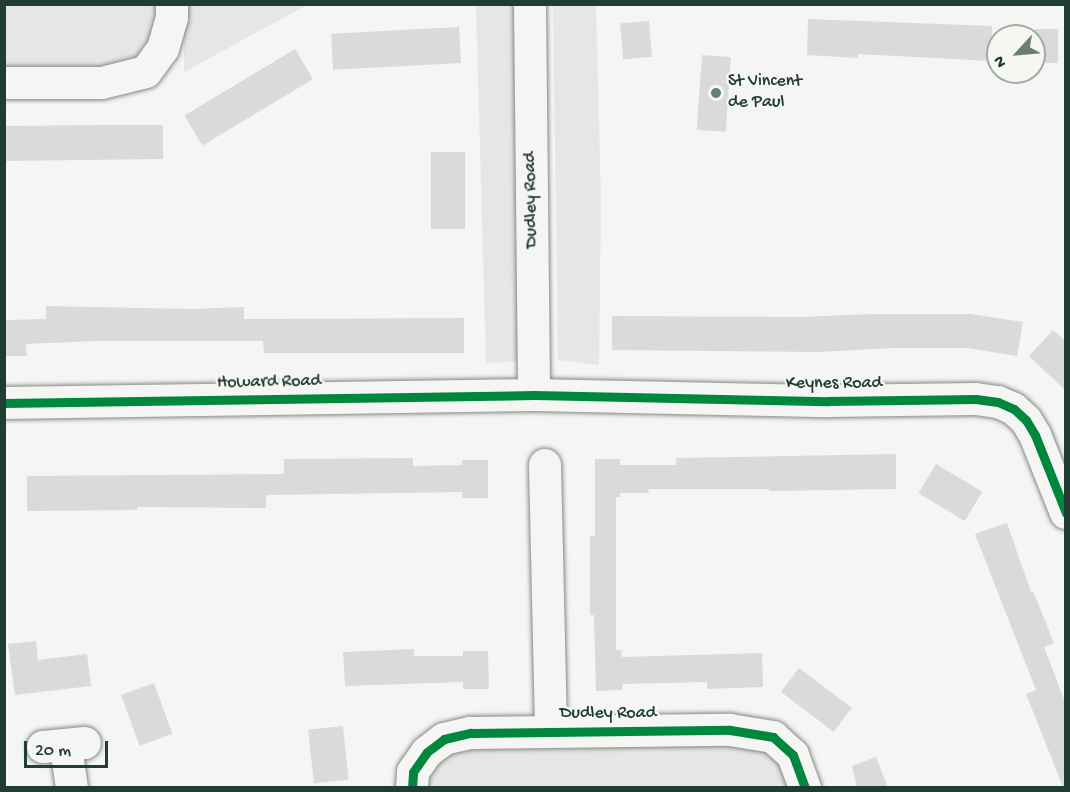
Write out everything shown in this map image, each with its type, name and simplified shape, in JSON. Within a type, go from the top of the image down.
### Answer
[{"type":"street","points":[[4,83],[102,83],[146,72],[163,49],[172,18],[172,4]]},
{"type":"street","name":"Dudley Road","points":[[530,4],[534,395]]},
{"type":"street","name":"Howard Road","points":[[4,403],[534,395]]},
{"type":"street","name":"Keynes Road","points":[[534,395],[828,401],[976,399],[998,402],[1014,409],[1026,420],[1035,435],[1065,513]]},
{"type":"street","name":"Dudley Road","points":[[545,465],[551,730]]},
{"type":"street","name":"Dudley Road","points":[[412,788],[413,772],[427,752],[444,739],[471,733],[551,730],[730,730],[773,737],[793,755],[805,788]]},
{"type":"street","points":[[65,746],[72,788]]},
{"type":"shaded area","points":[[184,4],[307,5],[184,72]]},
{"type":"shaded area","points":[[4,5],[154,5],[157,19],[142,58],[120,72],[5,74]]},
{"type":"shaded area","points":[[476,5],[521,5],[523,361],[486,363]]},
{"type":"shaded area","points":[[553,5],[596,5],[601,202],[599,365],[558,360]]},
{"type":"shaded area","points":[[744,744],[776,756],[790,787],[425,788],[424,774],[442,755],[478,749]]},
{"type":"building","points":[[808,19],[986,26],[986,61],[858,54],[858,58],[807,55]]},
{"type":"building","points":[[649,21],[652,57],[623,59],[620,24]]},
{"type":"building","points":[[459,27],[461,63],[333,70],[331,34]]},
{"type":"building","points":[[1046,29],[1058,29],[1058,63],[1046,63]]},
{"type":"building","points":[[295,49],[313,79],[202,145],[184,115]]},
{"type":"building","name":"St Vincent de Paul","points":[[702,55],[731,57],[726,132],[697,130]]},
{"type":"building","points":[[163,125],[163,159],[4,161],[4,126]]},
{"type":"building","points":[[431,152],[465,152],[465,229],[431,229]]},
{"type":"building","points":[[46,306],[192,309],[244,307],[244,319],[464,318],[464,353],[264,353],[263,341],[96,341],[26,344],[27,356],[4,356],[4,320],[46,319]]},
{"type":"building","points":[[970,314],[1023,322],[1017,356],[967,348],[893,348],[820,352],[612,350],[612,316],[799,317]]},
{"type":"building","points":[[1053,330],[1065,341],[1065,390],[1029,356]]},
{"type":"building","points":[[896,454],[896,489],[769,491],[769,489],[648,489],[649,493],[620,493],[621,497],[616,497],[616,650],[621,650],[622,657],[762,653],[763,687],[707,689],[707,682],[623,684],[622,690],[596,691],[594,615],[590,615],[590,536],[595,536],[595,459],[620,459],[620,465],[676,465],[676,458]]},
{"type":"building","points":[[413,458],[413,466],[462,465],[462,460],[488,460],[488,498],[462,498],[462,492],[266,495],[266,508],[137,507],[137,510],[27,511],[27,476],[284,474],[284,459]]},
{"type":"building","points":[[936,464],[982,492],[965,521],[918,493]]},
{"type":"building","points":[[1007,523],[1031,592],[1033,591],[1054,643],[1044,647],[1065,702],[1065,787],[1063,787],[1026,694],[1036,690],[975,534]]},
{"type":"building","points":[[36,641],[38,660],[87,654],[91,686],[15,695],[8,644]]},
{"type":"building","points":[[414,649],[414,656],[463,656],[463,651],[488,651],[489,689],[463,689],[463,682],[345,686],[343,652]]},
{"type":"building","points":[[799,668],[852,708],[834,732],[781,692]]},
{"type":"building","points":[[154,683],[172,734],[140,746],[121,695]]},
{"type":"building","points":[[343,726],[349,780],[314,783],[308,730]]},
{"type":"building","points":[[876,757],[888,788],[857,788],[852,766]]},
{"type":"cycle path","points":[[4,403],[534,395],[828,401],[976,399],[998,402],[1014,409],[1026,420],[1035,435],[1066,513]]},
{"type":"cycle path","points":[[412,788],[413,772],[427,752],[444,739],[471,733],[730,730],[773,737],[793,755],[805,788]]},
{"type":"place","name":"St Vincent de Paul","points":[[716,93]]}]
